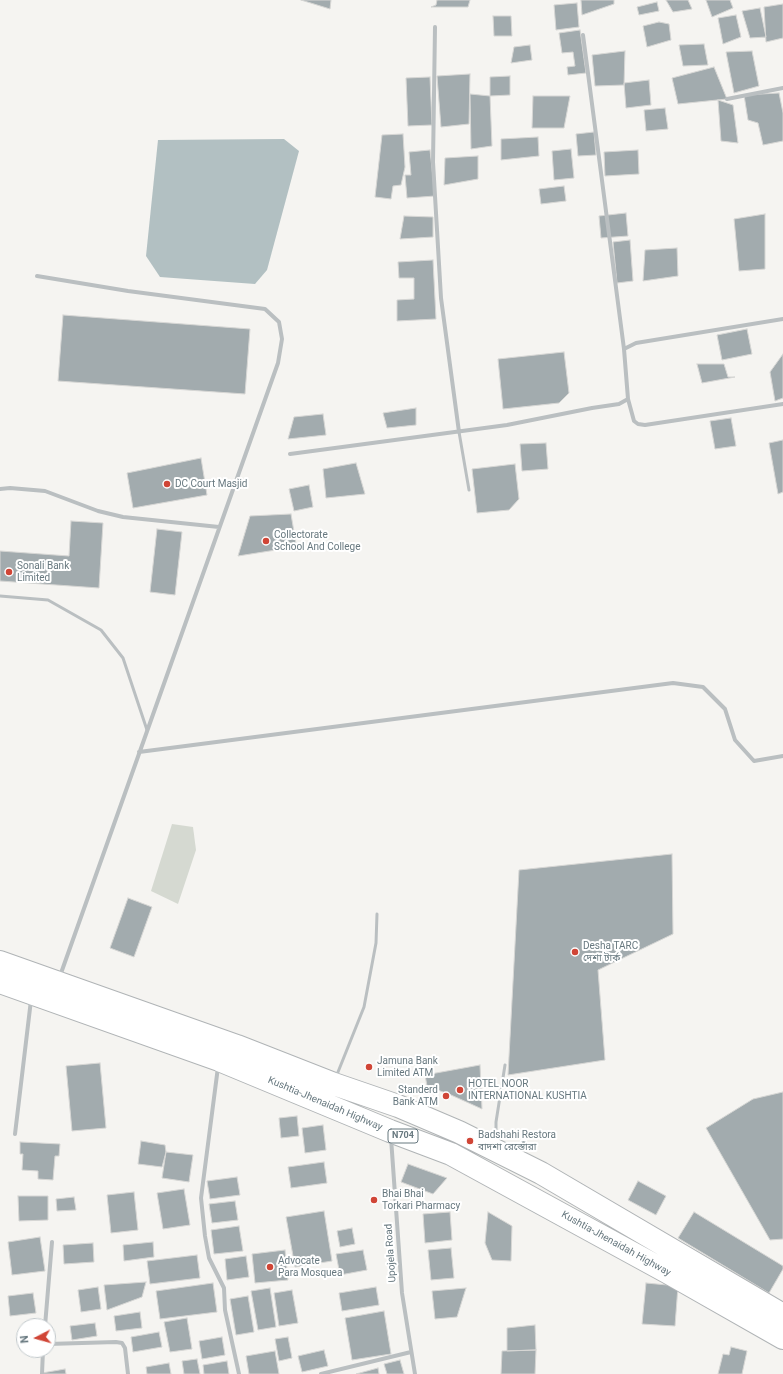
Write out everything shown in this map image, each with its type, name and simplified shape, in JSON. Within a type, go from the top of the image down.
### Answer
[{"type":"highway","name":"Kushtia-Jhenaidah Highway","points":[[0,962],[50,992],[219,1060],[394,1119],[459,1132],[541,1173],[783,1314]]},
{"type":"highway","name":"Kushtia-Jhenaidah Highway","points":[[0,982],[50,992],[237,1046],[334,1084],[450,1154],[667,1272],[782,1337]]},
{"type":"street","points":[[435,27],[434,162],[441,298],[459,432]]},
{"type":"street","points":[[582,35],[624,349],[628,399],[634,421],[638,424],[645,425],[783,404]]},
{"type":"street","points":[[727,99],[783,88]]},
{"type":"street","points":[[15,1134],[50,992],[147,730],[278,363],[282,339],[279,322],[264,309],[128,291],[37,276]]},
{"type":"street","points":[[624,349],[636,343],[783,319]]},
{"type":"street","points":[[290,454],[506,425],[619,404],[628,399]]},
{"type":"street","points":[[0,489],[10,488],[45,490],[98,511],[123,517],[219,527]]},
{"type":"street","points":[[139,752],[673,683],[703,687],[725,709],[735,740],[754,761],[783,756]]},
{"type":"street","points":[[219,1060],[201,1198],[204,1236],[209,1258],[224,1288],[225,1310],[239,1374]]},
{"type":"street","name":"Upojela Road","points":[[394,1119],[402,1293],[415,1374]]},
{"type":"street","points":[[46,1318],[52,1242]]},
{"type":"street","points":[[56,1344],[122,1343],[128,1374]]},
{"type":"street","points":[[321,1374],[411,1352]]},
{"type":"street","points":[[42,1374],[43,1358]]},
{"type":"lane","points":[[459,432],[469,490]]},
{"type":"lane","points":[[0,596],[48,600],[101,630],[123,658],[147,730]]},
{"type":"lane","points":[[334,1084],[364,1007],[376,943],[377,914]]},
{"type":"lane","points":[[496,1150],[496,1122],[505,1065]]},
{"type":"shaded area","points":[[284,139],[299,151],[267,270],[255,284],[160,277],[146,256],[158,140]]},
{"type":"shaded area","points":[[172,824],[193,827],[196,850],[178,904],[151,891]]},
{"type":"building","points":[[301,0],[331,0],[330,9]]},
{"type":"building","points":[[437,0],[470,0],[468,7],[431,7],[436,5]]},
{"type":"building","points":[[581,0],[614,0],[614,4],[582,15]]},
{"type":"building","points":[[666,0],[688,0],[692,9],[673,12]]},
{"type":"building","points":[[706,0],[730,0],[733,8],[712,17]]},
{"type":"building","points":[[657,2],[659,11],[639,15],[637,7]]},
{"type":"building","points":[[577,3],[579,27],[556,30],[554,5]]},
{"type":"building","points":[[783,4],[783,38],[766,42],[764,7]]},
{"type":"building","points":[[760,8],[766,37],[750,38],[742,11]]},
{"type":"building","points":[[736,15],[741,37],[723,44],[718,18]]},
{"type":"building","points":[[493,16],[511,16],[512,36],[494,36]]},
{"type":"building","points":[[659,22],[669,24],[671,40],[647,47],[643,26]]},
{"type":"building","points":[[580,30],[586,73],[568,75],[567,67],[575,66],[573,52],[562,53],[559,33]]},
{"type":"building","points":[[704,44],[708,65],[683,66],[679,45]]},
{"type":"building","points":[[530,45],[532,60],[511,63],[514,47]]},
{"type":"building","points":[[625,51],[624,85],[595,86],[592,55]]},
{"type":"building","points":[[752,51],[759,86],[734,93],[726,52]]},
{"type":"building","points":[[714,67],[727,99],[678,104],[672,78]]},
{"type":"building","points":[[470,74],[469,124],[441,127],[437,76]]},
{"type":"building","points":[[510,76],[510,95],[490,96],[490,77]]},
{"type":"building","points":[[430,77],[432,125],[408,126],[406,78]]},
{"type":"building","points":[[649,80],[651,105],[626,108],[624,83]]},
{"type":"building","points":[[779,93],[783,113],[783,141],[763,145],[758,123],[748,120],[744,95]]},
{"type":"building","points":[[470,94],[490,96],[492,146],[471,149]]},
{"type":"building","points":[[533,96],[570,96],[564,128],[532,128]]},
{"type":"building","points":[[718,100],[733,105],[738,143],[721,141]]},
{"type":"building","points":[[665,108],[668,129],[646,131],[644,110]]},
{"type":"building","points":[[594,132],[596,155],[578,156],[576,134]]},
{"type":"building","points":[[403,134],[405,167],[401,185],[393,186],[391,199],[375,197],[382,135]]},
{"type":"building","points":[[538,137],[539,156],[501,160],[501,139]]},
{"type":"building","points":[[571,149],[574,178],[554,180],[552,151]]},
{"type":"building","points":[[430,150],[435,196],[407,198],[405,175],[411,175],[409,152]]},
{"type":"building","points":[[638,150],[639,174],[605,176],[604,152]]},
{"type":"building","points":[[478,156],[478,179],[444,185],[445,158]]},
{"type":"building","points":[[564,186],[566,201],[541,204],[539,189]]},
{"type":"building","points":[[626,213],[628,236],[601,238],[599,216]]},
{"type":"building","points":[[765,214],[765,269],[739,271],[734,219]]},
{"type":"building","points":[[404,216],[433,217],[433,237],[400,239]]},
{"type":"building","points":[[630,240],[633,281],[617,283],[613,242]]},
{"type":"building","points":[[677,248],[678,276],[643,281],[645,250]]},
{"type":"building","points":[[433,260],[436,319],[397,321],[397,300],[414,299],[414,278],[399,278],[398,262]]},
{"type":"building","points":[[63,315],[250,329],[245,394],[58,381]]},
{"type":"building","points":[[747,329],[752,354],[722,360],[717,335]]},
{"type":"building","points":[[564,352],[569,393],[559,403],[503,409],[498,359]]},
{"type":"building","points":[[783,354],[783,398],[775,401],[770,372]]},
{"type":"building","points":[[697,364],[724,364],[728,377],[735,377],[702,383]]},
{"type":"building","points":[[416,408],[416,425],[387,428],[383,413]]},
{"type":"building","points":[[323,414],[326,435],[288,439],[294,417]]},
{"type":"building","points":[[731,418],[736,446],[715,449],[710,421]]},
{"type":"building","points":[[783,440],[783,492],[778,494],[769,443]]},
{"type":"building","points":[[546,443],[548,469],[522,471],[520,444]]},
{"type":"building","name":"DC Court Masjid","points":[[201,458],[207,495],[133,508],[127,473]]},
{"type":"building","points":[[356,463],[365,494],[326,498],[323,469]]},
{"type":"building","points":[[515,464],[519,499],[509,510],[477,513],[472,469]]},
{"type":"building","points":[[309,485],[313,507],[294,511],[289,489]]},
{"type":"building","points":[[291,514],[296,544],[295,547],[238,556],[250,516]]},
{"type":"building","points":[[71,521],[103,523],[99,588],[0,581],[0,551],[69,556]]},
{"type":"building","points":[[157,529],[182,532],[175,595],[150,592]]},
{"type":"building","name":"Desha TARC দেশা টার্ক","points":[[672,854],[673,934],[598,970],[605,1060],[508,1075],[519,870]]},
{"type":"building","points":[[128,898],[152,907],[134,957],[110,948]]},
{"type":"building","points":[[100,1063],[106,1128],[72,1131],[66,1066]]},
{"type":"building","name":"HOTEL NOOR INTERNATIONAL KUSHTIA","points":[[480,1065],[482,1109],[427,1086],[425,1075]]},
{"type":"building","points":[[783,1092],[783,1239],[770,1240],[706,1128],[753,1099]]},
{"type":"building","points":[[297,1116],[299,1136],[281,1138],[279,1118]]},
{"type":"building","points":[[323,1125],[326,1150],[305,1153],[302,1128]]},
{"type":"building","points":[[141,1141],[165,1145],[166,1152],[162,1167],[138,1164]]},
{"type":"building","points":[[20,1142],[60,1144],[59,1156],[55,1156],[53,1180],[38,1179],[38,1171],[22,1170],[23,1154],[20,1154]]},
{"type":"building","points":[[166,1152],[193,1155],[189,1182],[162,1178]]},
{"type":"building","points":[[324,1162],[327,1183],[291,1188],[288,1167]]},
{"type":"building","points":[[408,1164],[447,1178],[433,1194],[401,1182]]},
{"type":"building","points":[[237,1177],[240,1195],[210,1199],[207,1181]]},
{"type":"building","points":[[638,1181],[666,1196],[656,1215],[628,1200]]},
{"type":"building","points":[[184,1189],[190,1225],[163,1229],[157,1193]]},
{"type":"building","points":[[134,1192],[138,1230],[111,1233],[107,1195]]},
{"type":"building","points":[[18,1196],[48,1196],[48,1220],[19,1221]]},
{"type":"building","points":[[74,1197],[76,1210],[57,1211],[56,1199]]},
{"type":"building","points":[[235,1201],[238,1220],[212,1223],[209,1204]]},
{"type":"building","points":[[324,1211],[332,1261],[295,1267],[286,1217]]},
{"type":"building","points":[[450,1212],[452,1240],[425,1243],[423,1214]]},
{"type":"building","points":[[488,1212],[512,1226],[511,1261],[492,1260],[485,1243]]},
{"type":"building","points":[[694,1212],[783,1266],[783,1269],[769,1293],[678,1238]]},
{"type":"building","points":[[239,1226],[243,1251],[214,1254],[211,1230]]},
{"type":"building","points":[[352,1228],[355,1244],[340,1247],[337,1231]]},
{"type":"building","points":[[40,1237],[45,1271],[12,1275],[8,1242]]},
{"type":"building","points":[[153,1242],[154,1257],[124,1261],[123,1245]]},
{"type":"building","points":[[93,1243],[94,1262],[64,1264],[63,1245]]},
{"type":"building","points":[[451,1248],[454,1278],[431,1280],[428,1250]]},
{"type":"building","name":"Advocate Para Mosquea","points":[[285,1250],[288,1280],[255,1283],[252,1254]]},
{"type":"building","points":[[363,1250],[367,1270],[340,1275],[336,1254]]},
{"type":"building","points":[[197,1255],[200,1278],[150,1284],[147,1261]]},
{"type":"building","points":[[246,1256],[249,1277],[227,1280],[225,1259]]},
{"type":"building","points":[[146,1282],[142,1297],[107,1310],[104,1285]]},
{"type":"building","points":[[213,1283],[217,1312],[160,1319],[156,1291]]},
{"type":"building","points":[[646,1283],[678,1286],[675,1326],[642,1324]]},
{"type":"building","points":[[98,1287],[101,1309],[81,1312],[78,1290]]},
{"type":"building","points":[[376,1287],[379,1305],[342,1311],[339,1293]]},
{"type":"building","points":[[270,1288],[276,1327],[258,1330],[251,1291]]},
{"type":"building","points":[[466,1288],[457,1317],[435,1319],[432,1291]]},
{"type":"building","points":[[292,1290],[298,1323],[279,1326],[274,1293]]},
{"type":"building","points":[[33,1293],[36,1313],[10,1316],[8,1296]]},
{"type":"building","points":[[248,1296],[254,1332],[236,1335],[230,1299]]},
{"type":"building","points":[[384,1311],[391,1354],[352,1360],[345,1318]]},
{"type":"building","points":[[140,1312],[142,1328],[116,1331],[114,1316]]},
{"type":"building","points":[[187,1318],[192,1349],[170,1352],[164,1322]]},
{"type":"building","points":[[95,1323],[97,1336],[72,1340],[70,1326]]},
{"type":"building","points":[[535,1325],[536,1350],[507,1351],[507,1328]]},
{"type":"building","points":[[159,1332],[162,1347],[133,1352],[131,1337]]},
{"type":"building","points":[[222,1337],[225,1355],[202,1359],[199,1341]]},
{"type":"building","points":[[288,1337],[292,1358],[279,1361],[275,1339]]},
{"type":"building","points":[[731,1347],[747,1351],[742,1374],[718,1374],[723,1354],[729,1355]]},
{"type":"building","points":[[324,1350],[328,1366],[302,1372],[298,1356]]},
{"type":"building","points":[[536,1350],[535,1374],[501,1374],[502,1351]]},
{"type":"building","points":[[275,1351],[279,1374],[249,1374],[246,1356]]},
{"type":"building","points":[[197,1359],[200,1374],[184,1374],[182,1361]]},
{"type":"building","points":[[400,1360],[404,1374],[387,1374],[384,1364]]},
{"type":"building","points":[[227,1361],[229,1374],[204,1374],[203,1365]]},
{"type":"building","points":[[169,1363],[171,1374],[147,1374],[146,1367]]},
{"type":"building","points":[[378,1368],[379,1374],[356,1374]]},
{"type":"building","points":[[65,1369],[66,1374],[42,1374],[42,1373]]},
{"type":"place","name":"DC Court Masjid","points":[[167,484]]},
{"type":"place","name":"Collectorate School And College","points":[[266,541]]},
{"type":"place","name":"Sonali Bank Limited","points":[[9,572]]},
{"type":"place","name":"Desha TARC দেশা টার্ক","points":[[575,952]]},
{"type":"place","name":"Jamuna Bank Limited ATM","points":[[369,1067]]},
{"type":"place","name":"HOTEL NOOR INTERNATIONAL KUSHTIA","points":[[460,1090]]},
{"type":"place","name":"Standerd Bank ATM","points":[[446,1096]]},
{"type":"place","name":"Badshahi Restora বাদশা রেস্তোঁরা","points":[[470,1141]]},
{"type":"place","name":"Bhai Bhai Torkari Pharmacy","points":[[374,1200]]},
{"type":"place","name":"Advocate Para Mosquea","points":[[270,1267]]}]
